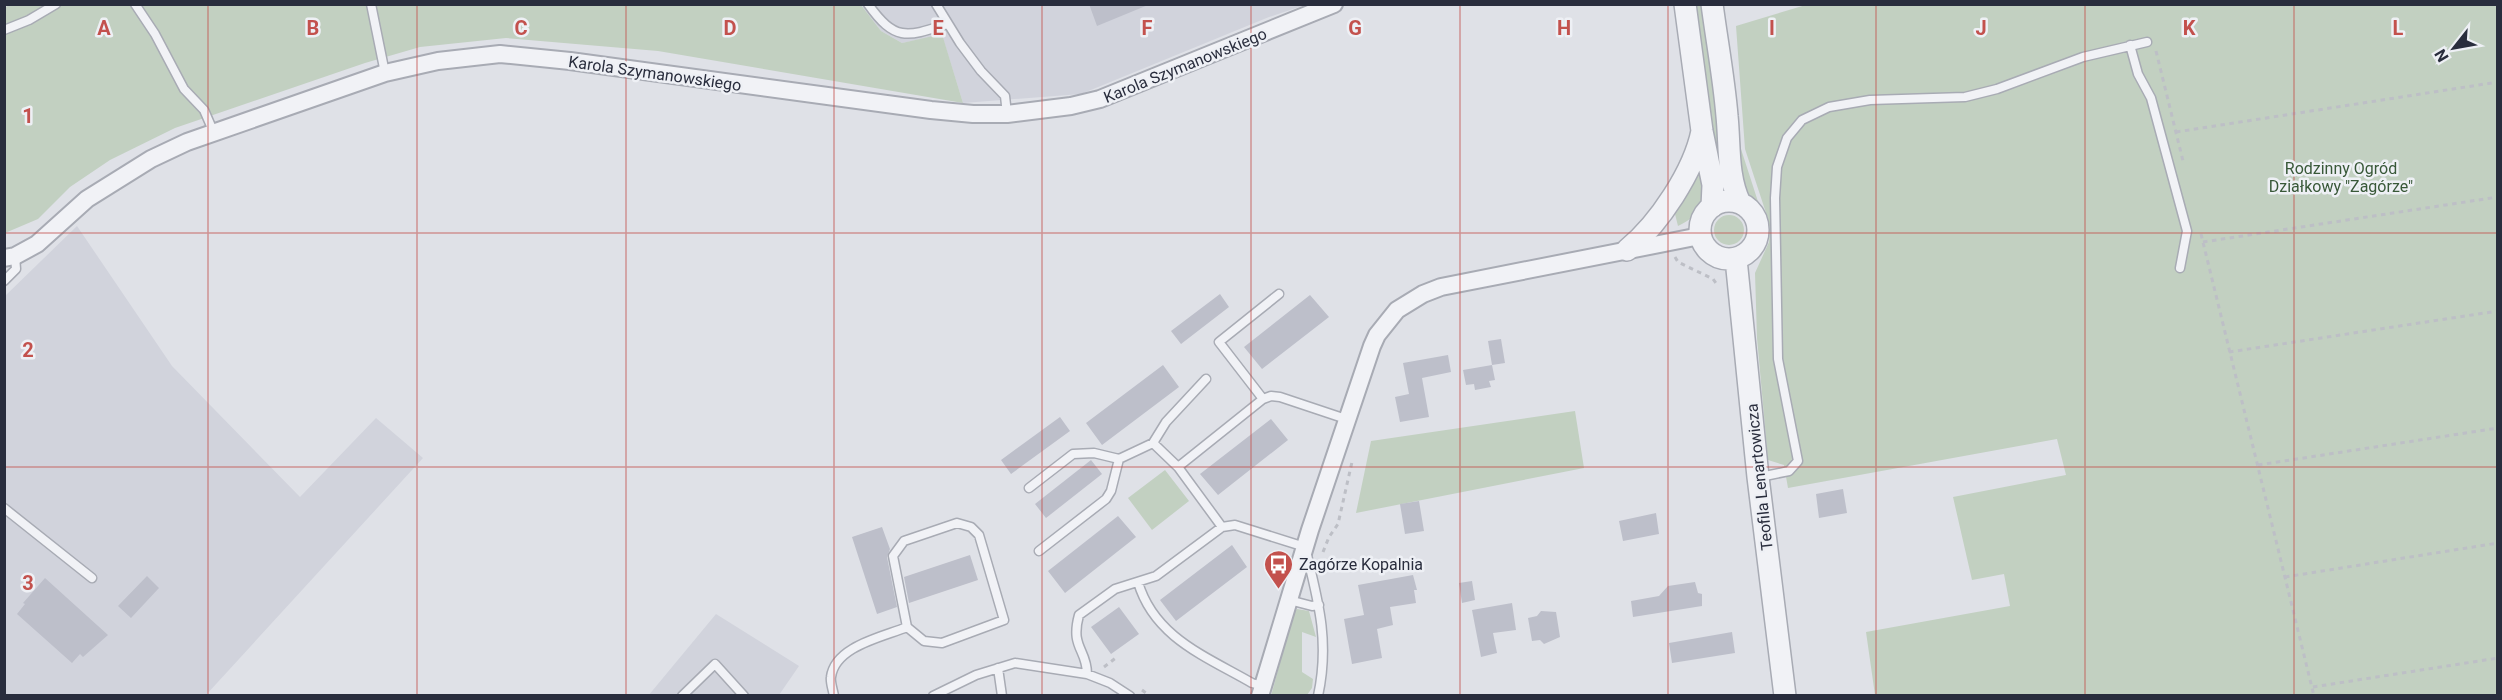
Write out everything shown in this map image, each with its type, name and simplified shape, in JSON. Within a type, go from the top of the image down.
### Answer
[{"type":"street","name":"Karola Szymanowskiego","points":[[10,257],[37,244],[87,199],[152,159],[188,142],[385,73],[438,61],[500,54],[931,110],[1007,114],[1071,106],[1109,97],[1334,4]]},
{"type":"street","points":[[1685,4],[1702,130],[1713,184],[1712,207]]},
{"type":"street","points":[[1712,4],[1727,117],[1732,182],[1740,203],[1756,219],[1757,234],[1750,250],[1736,259],[1716,257],[1706,248],[1700,236],[1700,224],[1703,217],[1712,207],[1723,202],[1740,203]]},
{"type":"street","points":[[1628,250],[1651,226],[1690,168],[1697,152],[1702,130]]},
{"type":"street","points":[[1262,691],[1346,419],[1377,334],[1397,310],[1410,301],[1441,287],[1700,236]]},
{"type":"street","name":"Teofila Lenartowicza","points":[[1736,259],[1758,477],[1785,696]]},
{"type":"lane","points":[[4,30],[29,21],[56,4]]},
{"type":"lane","points":[[135,4],[155,34],[184,89],[204,110],[214,133]]},
{"type":"lane","points":[[371,4],[385,73]]},
{"type":"lane","points":[[868,4],[882,24],[902,35],[947,24]]},
{"type":"lane","points":[[936,4],[947,24],[981,71],[1005,96],[1007,114]]},
{"type":"lane","points":[[1758,477],[1789,471],[1798,461],[1778,359],[1775,198],[1777,167],[1787,138],[1802,120],[1829,107],[1870,100],[1965,97],[1997,89],[2083,57],[2147,42]]},
{"type":"lane","points":[[2130,45],[2138,74],[2151,98],[2187,231],[2180,268]]},
{"type":"lane","points":[[4,280],[15,268],[10,257]]},
{"type":"lane","points":[[1263,399],[1219,342],[1279,294]]},
{"type":"lane","points":[[1029,488],[1074,454],[1094,453],[1119,459],[1153,443],[1166,422],[1206,379]]},
{"type":"lane","points":[[1178,467],[1263,399],[1271,396],[1346,419]]},
{"type":"lane","points":[[1153,443],[1178,467],[1222,527]]},
{"type":"lane","points":[[1038,551],[1106,499],[1111,491],[1119,459]]},
{"type":"lane","points":[[4,508],[92,578]]},
{"type":"lane","points":[[957,523],[970,527],[979,535],[1004,620],[942,643],[924,641],[907,627],[893,556],[904,541],[957,523]]},
{"type":"lane","points":[[1087,674],[1087,663],[1076,639],[1079,615],[1115,589],[1156,576],[1222,527],[1234,525],[1305,547],[1319,605],[1324,643],[1318,696]]},
{"type":"lane","points":[[1138,582],[1148,605],[1176,640],[1262,691]]},
{"type":"lane","points":[[1289,600],[1312,606],[1319,605]]},
{"type":"lane","points":[[834,696],[830,678],[836,663],[850,650],[907,627]]},
{"type":"lane","points":[[933,696],[976,675],[1015,663],[1087,674],[1110,683],[1130,696]]},
{"type":"lane","points":[[682,696],[715,664],[744,696]]},
{"type":"lane","points":[[998,668],[1002,696]]},
{"type":"path","points":[[2147,42],[2153,40],[2184,165]]},
{"type":"path","points":[[2176,132],[2498,81]]},
{"type":"path","points":[[2203,242],[2498,197]]},
{"type":"path","points":[[2200,231],[2314,696]]},
{"type":"path","points":[[1675,255],[1678,262],[1713,279],[1719,288]]},
{"type":"path","points":[[2229,352],[2498,312]]},
{"type":"path","points":[[2258,465],[2498,428]]},
{"type":"path","points":[[1320,558],[1329,537],[1338,524],[1354,456]]},
{"type":"path","points":[[2285,577],[2498,543]]},
{"type":"path","points":[[1103,668],[1117,657]]},
{"type":"path","points":[[2313,687],[2498,658]]},
{"type":"shaded area","points":[[861,5],[1305,5],[1269,17],[1081,94],[963,103],[942,35],[902,43],[881,31]]},
{"type":"shaded area","points":[[77,226],[172,366],[300,497],[376,418],[423,458],[206,695],[5,696],[5,296]]},
{"type":"shaded area","points":[[716,614],[799,666],[779,695],[648,696]]},
{"type":"green space","points":[[11,4],[861,5],[881,31],[902,43],[942,34],[963,103],[658,51],[506,38],[420,47],[365,63],[175,128],[110,160],[70,187],[38,219],[5,233],[4,8]]},
{"type":"green space","name":"Rodzinny Ogród Działkowy \"Zagórze\"","points":[[1809,4],[2497,5],[2497,695],[1875,695],[1866,632],[2010,606],[2004,574],[1972,580],[1953,497],[2066,475],[2057,439],[1788,488],[1784,465],[1768,460],[1757,338],[1755,273],[1769,242],[1770,231],[1745,149],[1736,26]]},
{"type":"green space","points":[[1695,5],[1702,5],[1727,190],[1723,193],[1720,192]]},
{"type":"green space","points":[[1736,107],[1741,149],[1762,214],[1741,187]]},
{"type":"green space","points":[[1703,161],[1703,190],[1700,207],[1688,221],[1678,226],[1673,206]]},
{"type":"green space","points":[[1729,215],[1740,219],[1744,230],[1740,241],[1729,245],[1718,241],[1714,230],[1718,219]]},
{"type":"green space","points":[[1575,411],[1584,468],[1356,513],[1371,441]]},
{"type":"green space","points":[[1165,470],[1189,501],[1152,530],[1128,498]]},
{"type":"green space","points":[[1297,609],[1309,611],[1316,637],[1302,632],[1302,672],[1313,679],[1312,688],[1307,695],[1271,696],[1293,614]]},
{"type":"building","points":[[1089,4],[1148,4],[1148,5],[1097,26]]},
{"type":"building","points":[[1220,294],[1229,307],[1181,344],[1171,331]]},
{"type":"building","points":[[1310,295],[1329,317],[1262,369],[1244,347]]},
{"type":"building","points":[[1501,339],[1505,363],[1492,365],[1488,341]]},
{"type":"building","points":[[1448,355],[1451,372],[1422,378],[1429,417],[1400,422],[1395,397],[1409,394],[1403,363]]},
{"type":"building","points":[[1163,365],[1179,387],[1102,445],[1086,423]]},
{"type":"building","points":[[1492,365],[1495,380],[1489,381],[1491,387],[1475,390],[1474,384],[1466,385],[1463,370]]},
{"type":"building","points":[[1060,417],[1070,431],[1011,474],[1001,460]]},
{"type":"building","points":[[1271,419],[1288,440],[1218,495],[1200,474]]},
{"type":"building","points":[[1091,460],[1102,474],[1046,518],[1035,504]]},
{"type":"building","points":[[1843,489],[1847,513],[1819,518],[1816,494]]},
{"type":"building","points":[[1419,501],[1424,531],[1405,534],[1400,504]]},
{"type":"building","points":[[1656,513],[1659,534],[1623,541],[1619,521]]},
{"type":"building","points":[[1118,516],[1136,537],[1065,593],[1048,571]]},
{"type":"building","points":[[882,527],[890,549],[887,557],[897,607],[877,614],[852,537]]},
{"type":"building","points":[[1232,545],[1247,567],[1176,621],[1160,600]]},
{"type":"building","points":[[970,555],[978,580],[909,603],[904,577]]},
{"type":"building","points":[[1413,575],[1417,590],[1414,590],[1416,603],[1390,607],[1393,625],[1377,629],[1382,658],[1352,664],[1344,619],[1364,615],[1358,585]]},
{"type":"building","points":[[147,576],[159,588],[131,618],[118,606]]},
{"type":"building","points":[[45,578],[108,635],[83,657],[80,654],[72,663],[17,614],[25,604],[23,603]]},
{"type":"building","points":[[1472,581],[1475,600],[1462,603],[1459,583]]},
{"type":"building","points":[[1695,582],[1698,593],[1702,594],[1702,606],[1633,617],[1631,601],[1659,596],[1668,586]]},
{"type":"building","points":[[1512,603],[1516,630],[1493,633],[1497,653],[1481,657],[1472,610]]},
{"type":"building","points":[[1119,607],[1139,634],[1111,654],[1091,627]]},
{"type":"building","points":[[1541,611],[1556,612],[1560,637],[1544,644],[1540,640],[1532,641],[1528,618],[1537,616]]},
{"type":"building","points":[[1732,632],[1735,653],[1672,663],[1669,643]]},
{"type":"place","name":"Zagórze Kopalnia","points":[[1278,590]]}]
